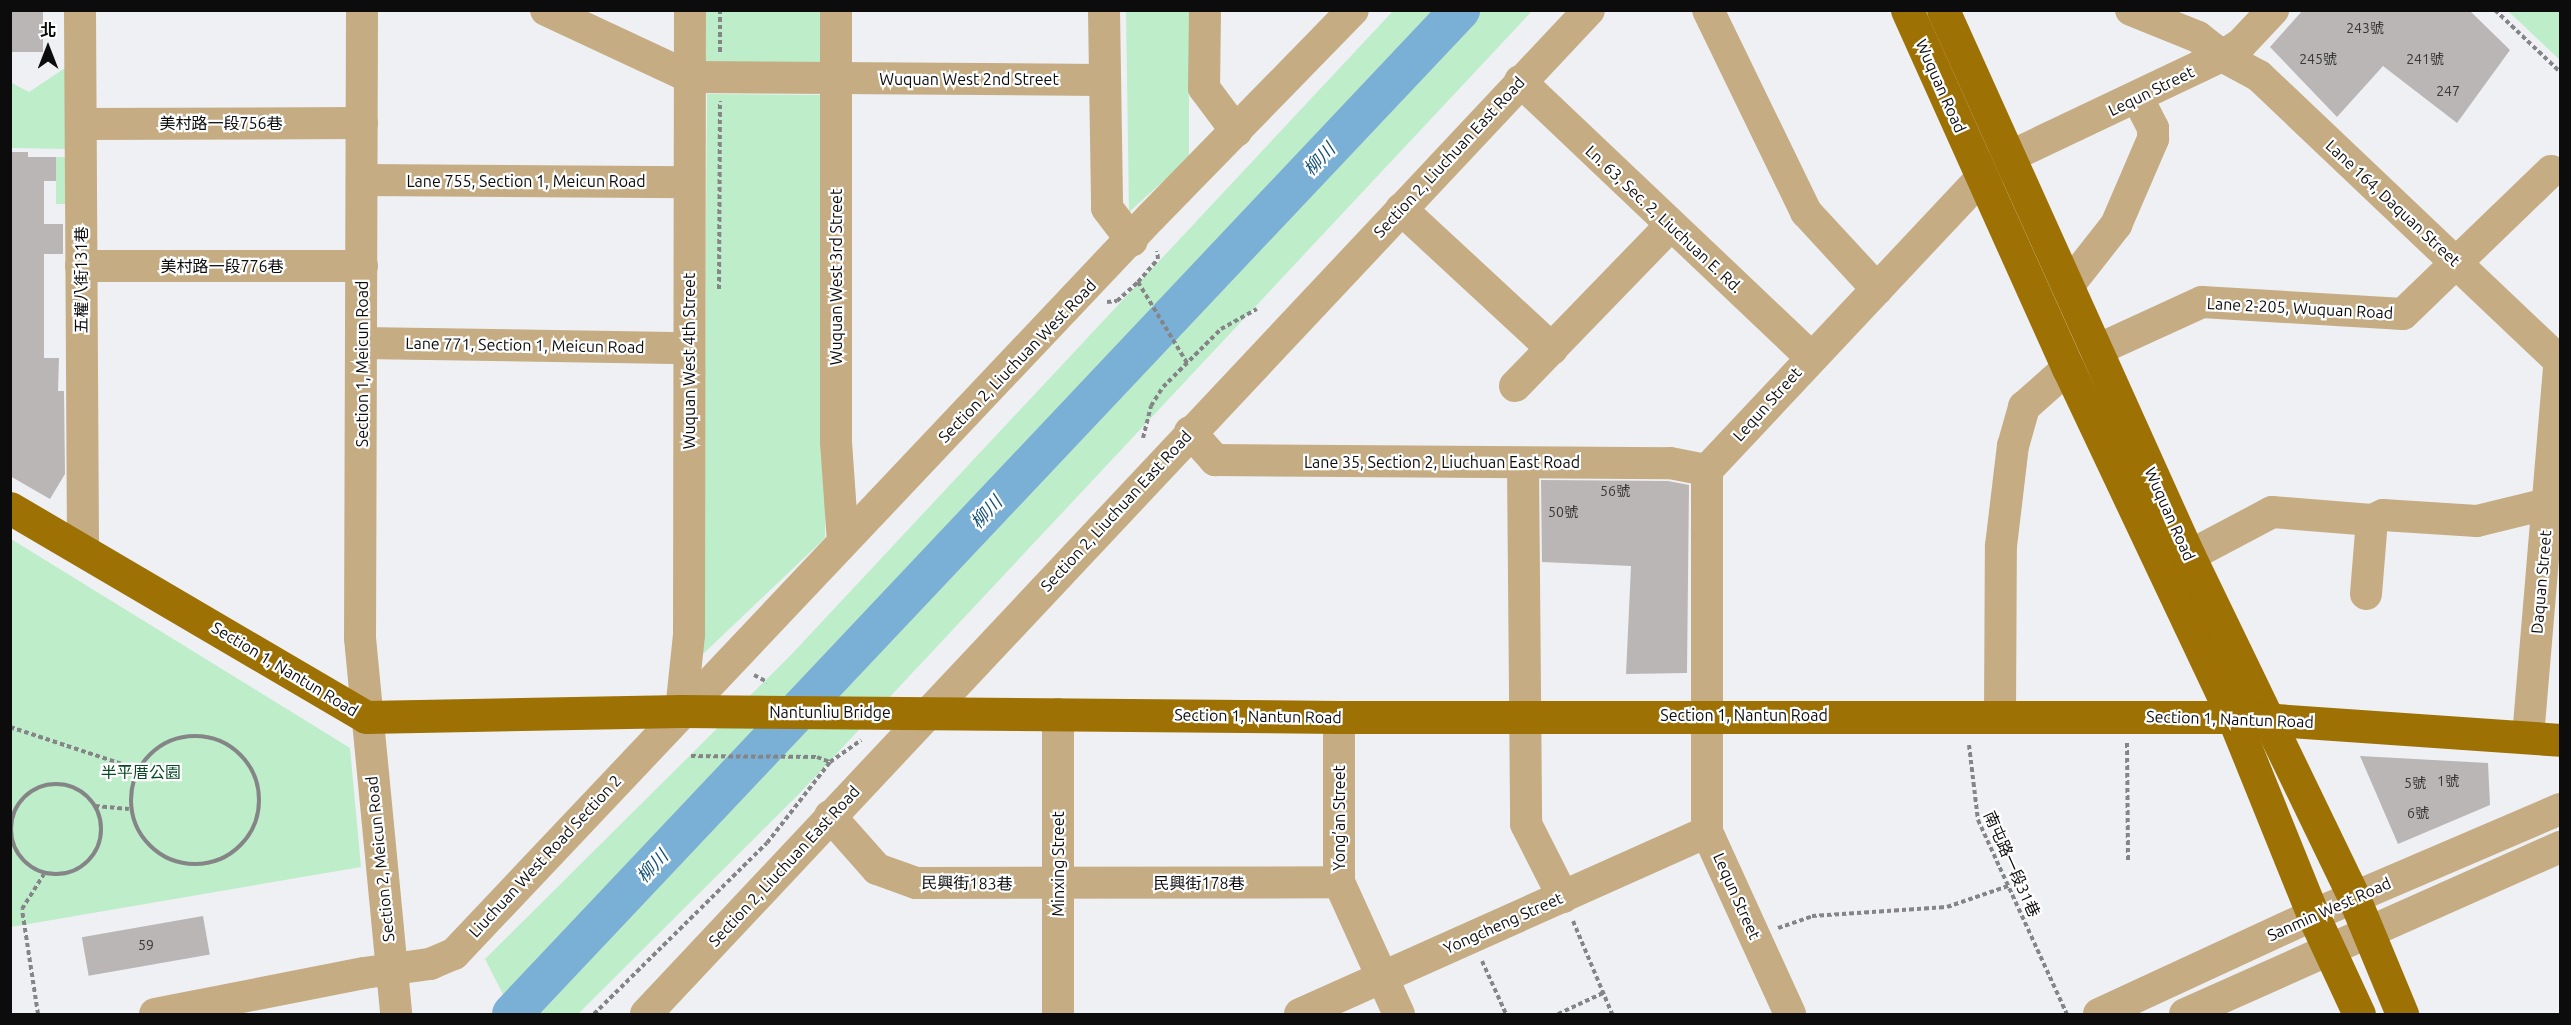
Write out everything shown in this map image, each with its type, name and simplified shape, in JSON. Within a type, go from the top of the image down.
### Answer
[{"type":"main road","name":"Wuquan Road","points":[[1907,10],[2068,368],[2233,717],[2313,915],[2359,1014]]},
{"type":"main road","name":"Wuquan Road","points":[[1943,10],[2188,556],[2265,719],[2354,898],[2402,1014]]},
{"type":"main road","name":"Section 1, Nantun Road","points":[[10,508],[366,717],[734,712]]},
{"type":"main road","name":"Nantunliu Bridge","points":[[734,712],[927,712]]},
{"type":"main road","name":"Section 1, Nantun Road","points":[[927,712],[1339,717],[1967,715],[2233,717],[2560,740]]},
{"type":"street","name":"五權八街131巷","points":[[80,10],[83,550]]},
{"type":"street","name":"Section 1, Meicun Road","points":[[362,10],[360,638],[366,717]]},
{"type":"street","points":[[546,10],[690,77]]},
{"type":"street","name":"Wuquan West 4th Street","points":[[681,711],[689,635],[690,10]]},
{"type":"street","name":"Wuquan West 3rd Street","points":[[836,10],[836,442],[843,542]]},
{"type":"street","points":[[1104,10],[1103,80],[1107,208],[1144,244]]},
{"type":"street","points":[[1205,10],[1204,88],[1236,131]]},
{"type":"street","name":"Section 2, Liuchuan West Road","points":[[681,711],[843,542],[1144,244],[1236,131],[1353,10]]},
{"type":"street","name":"Section 2, Liuchuan East Road","points":[[646,1014],[927,712],[1589,10]]},
{"type":"street","points":[[1708,10],[1806,212],[1877,289]]},
{"type":"street","name":"Lane 164, Daquan Street","points":[[2131,10],[2198,37],[2222,56],[2259,76],[2559,357]]},
{"type":"street","name":"Lequn Street","points":[[1790,1014],[1707,832],[1710,716],[1707,470],[1810,356],[1877,289],[1982,177],[2009,157],[2138,98],[2222,56],[2241,44],[2274,10]]},
{"type":"street","name":"Wuquan West 2nd Street","points":[[690,77],[1103,80]]},
{"type":"street","name":"Ln. 63, Sec. 2, Liuchuan E. Rd.","points":[[1520,81],[1670,226],[1810,356]]},
{"type":"street","points":[[2068,286],[2116,225],[2153,139],[2153,128],[2138,98]]},
{"type":"street","name":"美村路一段756巷","points":[[81,124],[362,123]]},
{"type":"street","name":"Lane 2-205, Wuquan Road","points":[[2097,350],[2202,302],[2403,314],[2551,171]]},
{"type":"street","name":"Lane 755, Section 1, Meicun Road","points":[[362,180],[689,182]]},
{"type":"street","points":[[1401,209],[1552,349]]},
{"type":"street","points":[[1515,386],[1670,226]]},
{"type":"street","name":"美村路一段776巷","points":[[81,266],[362,266]]},
{"type":"street","name":"Lane 771, Section 1, Meicun Road","points":[[362,343],[689,348]]},
{"type":"street","name":"Daquan Street","points":[[2528,737],[2547,504],[2557,420],[2559,357]]},
{"type":"street","points":[[2000,715],[2001,546],[2013,446],[2024,407],[2068,368]]},
{"type":"street","name":"Lane 35, Section 2, Liuchuan East Road","points":[[1190,432],[1215,460],[1670,463],[1707,470]]},
{"type":"street","points":[[1523,463],[1526,824],[1563,897]]},
{"type":"street","points":[[2188,556],[2272,512],[2372,520],[2383,515],[2477,521],[2547,504]]},
{"type":"street","points":[[2366,594],[2372,520]]},
{"type":"street","name":"Liuchuan West Road Section 2","points":[[155,1014],[391,968],[429,964],[454,954],[681,711]]},
{"type":"street","name":"Minxing Street","points":[[1058,714],[1058,1014]]},
{"type":"street","name":"Section 2, Meicun Road","points":[[366,717],[395,1008]]},
{"type":"street","name":"Yong’an Street","points":[[1339,717],[1339,882],[1399,1014]]},
{"type":"street","name":"Sanmin West Road","points":[[2099,1014],[2313,915],[2560,809]]},
{"type":"street","name":"民興街183巷","points":[[830,816],[877,869],[916,883],[1058,884]]},
{"type":"street","name":"Yongcheng Street","points":[[1300,1014],[1470,936],[1707,832]]},
{"type":"street","points":[[2185,1014],[2560,847]]},
{"type":"street","name":"民興街178巷","points":[[1058,884],[1339,882]]},
{"type":"path","points":[[720,10],[720,34]]},
{"type":"path","points":[[2495,10],[2560,72]]},
{"type":"path","points":[[1104,302],[1117,301],[1158,259],[1144,244]]},
{"type":"path","points":[[1138,282],[1187,363]]},
{"type":"path","points":[[1143,438],[1151,406],[1187,363],[1221,328],[1257,309]]},
{"type":"path","name":"南屯路一段31巷","points":[[1967,715],[1973,803],[2008,886],[2067,1014]]},
{"type":"path","points":[[2126,716],[2128,863]]},
{"type":"path","points":[[10,728],[136,769]]},
{"type":"path","points":[[206,736],[242,755],[260,791],[253,831],[224,859],[204,862],[183,864],[147,846],[129,809],[136,769],[166,741],[206,736]]},
{"type":"path","points":[[594,1014],[767,843],[831,762],[817,757],[691,756]]},
{"type":"path","points":[[94,806],[100,826],[99,839],[94,852],[80,866],[60,873],[46,872],[28,864],[17,852],[11,835],[13,815],[23,798],[35,789],[68,786],[86,796],[94,806],[129,809]]},
{"type":"path","points":[[38,1014],[22,909],[44,874]]},
{"type":"path","points":[[1755,936],[1812,916],[1947,907],[2008,886]]},
{"type":"path","points":[[1563,897],[1612,1014]]},
{"type":"path","points":[[1470,936],[1506,1014]]},
{"type":"path","points":[[1558,1014],[1603,993]]},
{"type":"green space","points":[[706,11],[826,11],[826,69],[706,69]]},
{"type":"green space","points":[[1126,11],[1189,11],[1189,158],[1129,212]]},
{"type":"green space","points":[[1393,11],[1532,11],[797,796],[578,1014],[513,1014],[485,959],[789,657]]},
{"type":"green space","points":[[2508,11],[2560,11],[2560,60]]},
{"type":"green space","points":[[68,66],[68,149],[11,148],[10,82],[29,92]]},
{"type":"green space","points":[[707,94],[828,95],[825,538],[703,654]]},
{"type":"green space","points":[[56,157],[69,157],[69,204],[56,204]]},
{"type":"green space","name":"半平厝公園","points":[[11,539],[350,748],[361,867],[11,927]]},
{"type":"building","points":[[10,10],[43,10],[43,52],[10,52]]},
{"type":"building","points":[[2303,10],[2469,10],[2510,50],[2457,123],[2383,66],[2337,117],[2270,47]]},
{"type":"building","points":[[10,152],[28,152],[28,157],[56,157],[56,181],[44,181],[44,224],[63,224],[63,254],[44,254],[44,358],[59,358],[58,391],[64,391],[65,474],[50,499],[10,476]]},
{"type":"building","points":[[1541,480],[1668,481],[1689,485],[1687,673],[1626,674],[1631,566],[1542,562]]},
{"type":"building","points":[[2360,756],[2488,763],[2490,805],[2398,844]]},
{"type":"building","points":[[203,916],[210,954],[89,976],[82,937]]},
{"type":"waterway","name":"柳川","points":[[512,1014],[1460,10]]}]
